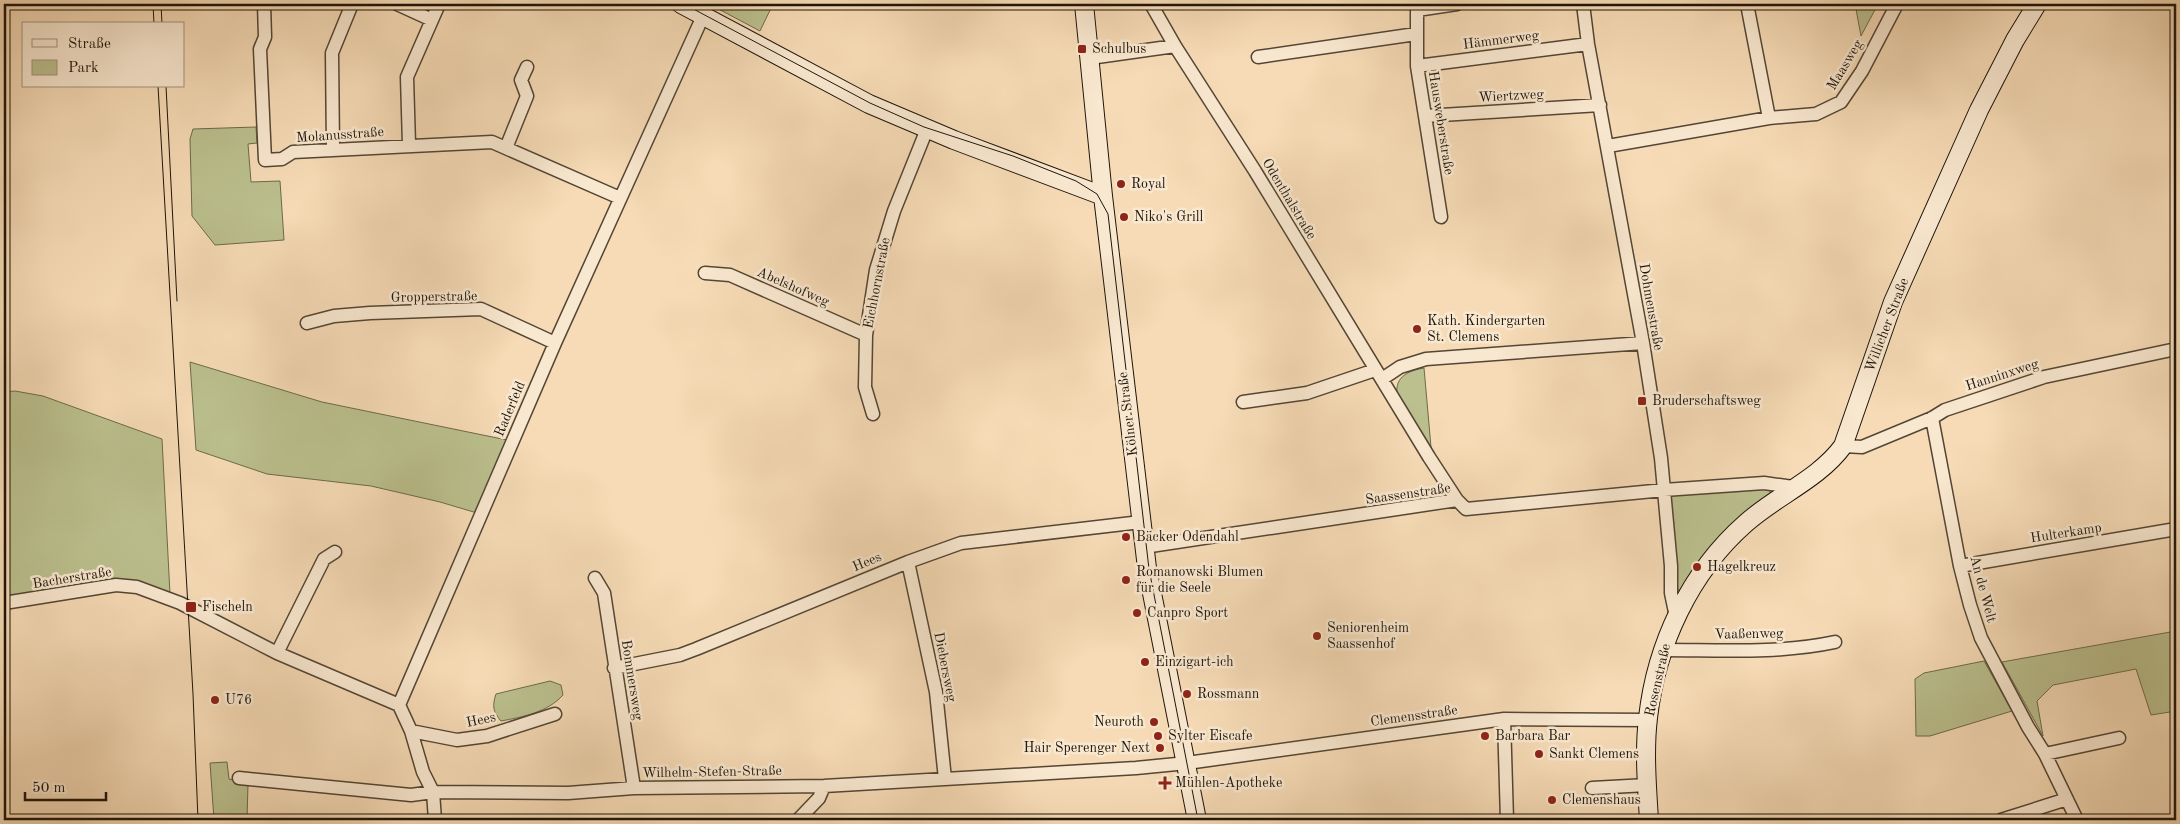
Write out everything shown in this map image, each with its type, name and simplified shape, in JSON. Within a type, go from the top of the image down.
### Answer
[{"type":"street","name":"Molanusstraße","points":[[264,4],[265,37],[260,49],[265,160],[282,159],[293,152],[492,142],[620,198]]},
{"type":"street","points":[[333,149],[332,54],[352,4]]},
{"type":"street","points":[[397,4],[432,20]]},
{"type":"street","points":[[409,145],[407,77],[439,4]]},
{"type":"street","points":[[681,4],[848,94],[927,129],[1103,196]]},
{"type":"street","name":"Kölner Straße","points":[[1084,4],[1103,196],[1144,547],[1158,632],[1197,820]]},
{"type":"street","name":"Odenthalstraße","points":[[1151,4],[1175,46],[1255,171],[1457,500]]},
{"type":"street","points":[[1417,7],[1456,4]]},
{"type":"street","name":"Dohmenstraße","points":[[1583,4],[1588,44],[1643,343],[1664,490],[1671,566],[1671,593],[1680,610]]},
{"type":"street","points":[[1747,4],[1769,118]]},
{"type":"street","name":"Maasweg","points":[[1608,146],[1769,118],[1816,114],[1841,102],[1862,71],[1897,4]]},
{"type":"street","name":"Willicher Straße","points":[[1680,610],[1707,567],[1732,536],[1746,522],[1834,458],[1843,446],[1893,302],[1979,110],[2015,40],[2037,4]]},
{"type":"street","name":"Hausweberstraße","points":[[1417,7],[1417,66],[1441,216]]},
{"type":"street","name":"Raderfeld","points":[[399,705],[555,343],[703,16]]},
{"type":"street","points":[[1258,57],[1416,34]]},
{"type":"street","name":"Hämmerweg","points":[[1417,66],[1588,44]]},
{"type":"street","points":[[1090,58],[1175,46]]},
{"type":"street","points":[[506,148],[527,96],[521,80],[526,68]]},
{"type":"street","name":"Wiertzweg","points":[[1425,116],[1600,105]]},
{"type":"street","name":"Eichhornstraße","points":[[873,414],[865,387],[866,336],[876,270],[894,211],[927,129]]},
{"type":"street","points":[[1070,184],[1090,179],[1100,164]]},
{"type":"street","name":"Abelshofweg","points":[[705,273],[730,275],[866,336]]},
{"type":"street","name":"Gropperstraße","points":[[307,323],[334,316],[370,313],[481,309],[555,343]]},
{"type":"street","points":[[1243,402],[1307,393],[1426,359],[1643,343]]},
{"type":"street","name":"Hanninxweg","points":[[1843,446],[1862,447],[1932,418],[1945,410],[2044,377],[2176,349]]},
{"type":"street","name":"An de Welt","points":[[1932,418],[1960,566],[1981,638],[2044,754],[2077,820]]},
{"type":"street","name":"Saassenstraße","points":[[1144,547],[1457,500],[1466,509],[1664,490],[1764,483],[1794,487]]},
{"type":"street","name":"Hees","points":[[614,668],[696,649],[908,562],[961,543],[1141,522]]},
{"type":"street","name":"Hulterkamp","points":[[1960,566],[2176,529]]},
{"type":"street","points":[[335,552],[324,558],[277,653],[399,705],[411,731],[423,772],[433,792],[435,820]]},
{"type":"street","name":"Diebersweg","points":[[908,562],[936,692],[945,779]]},
{"type":"street","name":"Bommersweg","points":[[595,578],[604,593],[614,668],[634,788]]},
{"type":"street","name":"Bacherstraße","points":[[4,603],[116,585],[127,586],[148,590],[180,603],[277,653]]},
{"type":"street","name":"Rosenstraße","points":[[1649,820],[1647,720],[1651,695],[1663,650],[1680,610]]},
{"type":"street","name":"Vaaßenweg","points":[[1663,650],[1780,649],[1811,647],[1835,642]]},
{"type":"street","name":"Hees","points":[[411,731],[457,740],[487,736],[554,714]]},
{"type":"street","points":[[1504,719],[1507,820]]},
{"type":"street","name":"Clemensstraße","points":[[1185,763],[1504,719],[1647,720]]},
{"type":"street","points":[[2044,754],[2119,738]]},
{"type":"street","name":"Wilhelm-Stefen-Straße","points":[[239,778],[411,795],[433,792],[568,793],[634,788],[824,786],[1136,768],[1185,763]]},
{"type":"street","points":[[1592,788],[1647,785]]},
{"type":"street","points":[[798,820],[819,798],[824,786]]},
{"type":"street","points":[[2002,820],[2067,799]]},
{"type":"green space","points":[[709,4],[773,4],[760,31]]},
{"type":"green space","points":[[1855,4],[1878,4],[1861,36]]},
{"type":"green space","points":[[256,127],[257,143],[248,144],[251,182],[280,181],[284,240],[215,245],[192,216],[190,139],[193,129]]},
{"type":"green space","points":[[190,362],[322,402],[507,440],[477,513],[440,502],[371,486],[267,474],[196,450]]},
{"type":"green space","points":[[1424,368],[1431,447],[1428,449],[1405,414],[1399,402],[1397,391],[1399,381],[1408,373]]},
{"type":"green space","points":[[15,391],[43,396],[162,439],[170,594],[143,584],[4,600],[4,392]]},
{"type":"green space","points":[[1767,487],[1770,491],[1770,497],[1682,590],[1678,590],[1676,586],[1670,494]]},
{"type":"green space","points":[[2176,631],[2176,711],[2151,715],[2136,669],[2053,685],[2037,701],[2043,736],[2002,662]]},
{"type":"green space","points":[[1984,661],[2012,711],[1930,736],[1916,736],[1915,679],[1924,673]]},
{"type":"green space","points":[[550,681],[561,685],[563,695],[550,706],[543,710],[501,721],[498,718],[494,709],[496,694]]},
{"type":"green space","points":[[227,762],[229,779],[248,784],[247,820],[214,820],[210,763]]},
{"type":"tram line","points":[[153,4],[154,22]]},
{"type":"tram line","points":[[161,4],[162,22]]},
{"type":"tram line","points":[[684,4],[870,103],[924,127],[1013,156],[1076,181],[1097,194],[1108,214],[1149,569],[1198,820]]},
{"type":"tram line","points":[[158,88],[193,694],[198,820]]},
{"type":"tram line","points":[[166,88],[177,301]]},
{"type":"place","name":"Schulbus","points":[[1082,49]]},
{"type":"place","name":"Royal","points":[[1121,184]]},
{"type":"place","name":"Niko's Grill","points":[[1124,217]]},
{"type":"place","name":"Kath. Kindergarten St. Clemens","points":[[1417,329]]},
{"type":"place","name":"Bruderschaftsweg","points":[[1642,401]]},
{"type":"place","name":"Bäcker Odendahl","points":[[1126,537]]},
{"type":"place","name":"Hagelkreuz","points":[[1697,567]]},
{"type":"place","name":"Romanowski Blumen für die Seele","points":[[1126,580]]},
{"type":"place","name":"Fischeln","points":[[191,607]]},
{"type":"place","name":"Canpro Sport","points":[[1137,613]]},
{"type":"place","name":"Seniorenheim Saassenhof","points":[[1317,636]]},
{"type":"place","name":"Einzigart-ich","points":[[1145,662]]},
{"type":"place","name":"Rossmann","points":[[1187,694]]},
{"type":"place","name":"U76","points":[[215,700]]},
{"type":"place","name":"Neuroth","points":[[1154,722]]},
{"type":"place","name":"Sylter Eiscafe","points":[[1158,736]]},
{"type":"place","name":"Barbara Bar","points":[[1485,736]]},
{"type":"place","name":"Hair Sperenger Next","points":[[1160,748]]},
{"type":"place","name":"Sankt Clemens","points":[[1539,754]]},
{"type":"place","name":"Mühlen-Apotheke","points":[[1165,783]]},
{"type":"place","name":"Clemenshaus","points":[[1552,800]]}]
